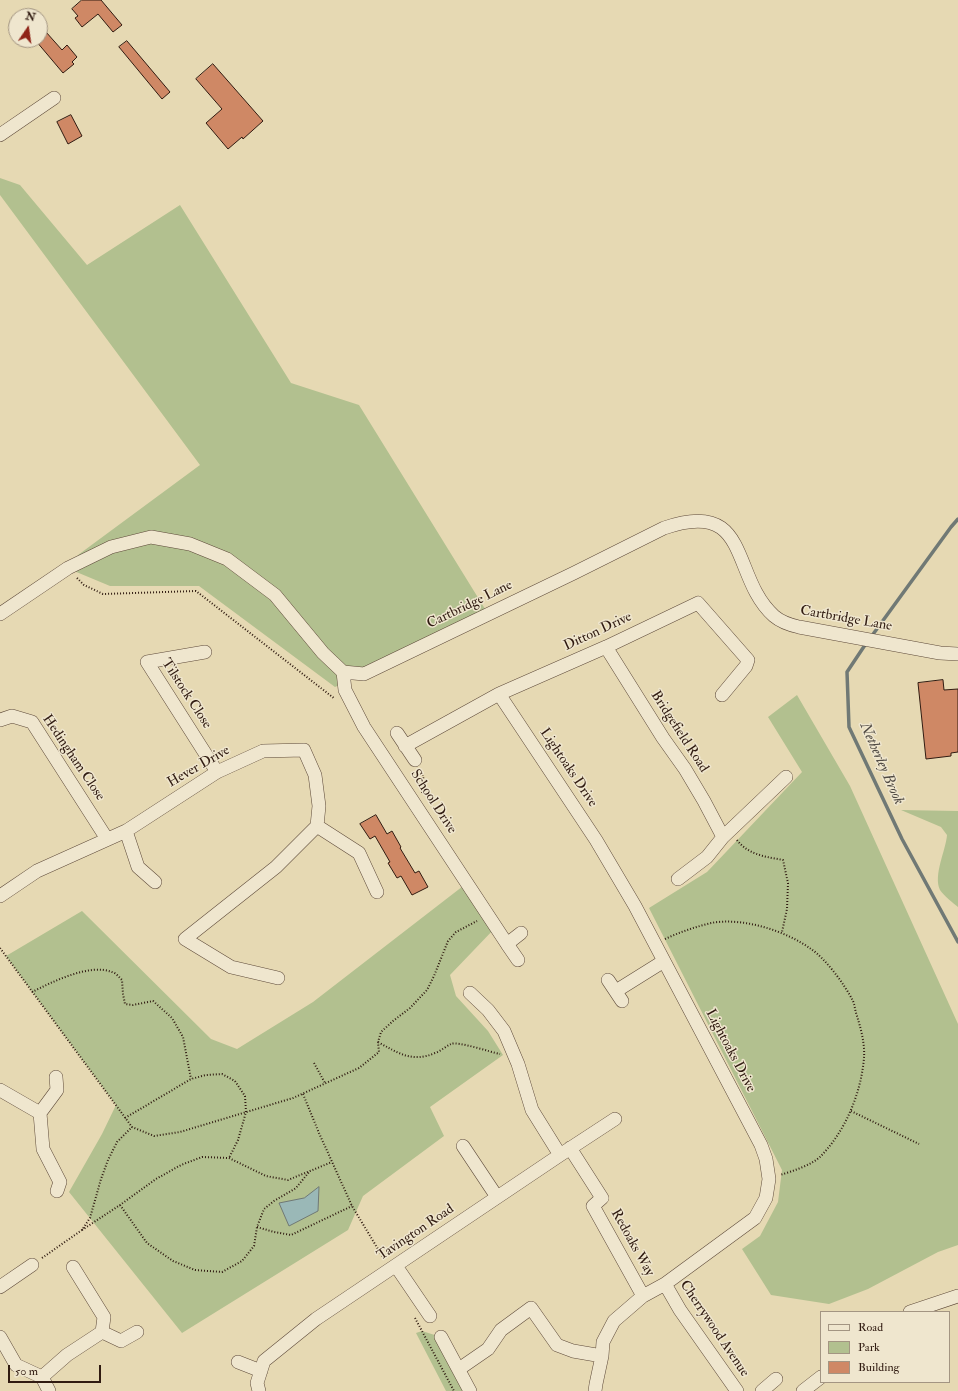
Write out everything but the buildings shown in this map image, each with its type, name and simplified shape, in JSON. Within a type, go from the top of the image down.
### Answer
[{"type":"street","points":[[0,135],[54,98]]},
{"type":"street","name":"Cartbridge Lane","points":[[342,672],[364,674],[567,577],[664,528],[679,522],[690,521],[708,522],[722,528],[730,537],[757,593],[766,607],[775,617],[787,624],[910,647],[958,654]]},
{"type":"street","points":[[0,614],[68,568],[111,547],[151,537],[190,544],[227,559],[275,595],[323,654],[342,672]]},
{"type":"street","name":"Ditton Drive","points":[[405,746],[499,694],[606,647],[698,603],[748,660],[746,666],[722,695]]},
{"type":"street","name":"Bridgefield Road","points":[[606,647],[663,738],[726,833]]},
{"type":"street","name":"Tilstock Close","points":[[205,652],[147,662],[217,772]]},
{"type":"street","name":"School Drive","points":[[342,672],[345,690],[364,727],[518,960]]},
{"type":"street","name":"Lightoaks Drive","points":[[499,694],[596,840],[655,944],[761,1144],[766,1159],[769,1179],[766,1198],[755,1218],[665,1284],[643,1296],[614,1321],[603,1342],[602,1356],[595,1391]]},
{"type":"street","name":"Hedingham Close","points":[[0,720],[12,716],[32,722],[107,839]]},
{"type":"street","points":[[397,733],[414,760]]},
{"type":"street","name":"Hever Drive","points":[[0,896],[37,871],[126,831],[217,772],[263,751],[304,750],[315,775],[319,806],[317,826]]},
{"type":"street","points":[[678,879],[708,857],[726,833],[786,777]]},
{"type":"street","points":[[278,978],[231,967],[185,939],[276,867],[317,826],[359,853],[376,892]]},
{"type":"street","points":[[126,831],[138,867],[155,882]]},
{"type":"street","points":[[507,944],[522,933]]},
{"type":"street","points":[[608,980],[619,996],[664,961]]},
{"type":"street","points":[[470,993],[488,1010],[504,1031],[516,1058],[532,1110],[565,1151]]},
{"type":"street","points":[[56,1077],[57,1090],[40,1113],[43,1149],[60,1182],[58,1191]]},
{"type":"street","points":[[0,1090],[40,1113]]},
{"type":"street","name":"Tavington Road","points":[[259,1391],[257,1383],[264,1361],[316,1319],[565,1151],[615,1119]]},
{"type":"street","points":[[463,1146],[497,1197]]},
{"type":"street","name":"Redoaks Way","points":[[565,1151],[602,1198],[593,1206],[643,1296]]},
{"type":"street","points":[[0,1287],[32,1265]]},
{"type":"street","points":[[42,1377],[67,1355],[102,1332],[104,1318],[73,1267]]},
{"type":"street","points":[[393,1268],[430,1316]]},
{"type":"street","name":"Cherrywood Avenue","points":[[665,1284],[680,1310],[737,1391]]},
{"type":"street","points":[[913,1311],[958,1296]]},
{"type":"street","points":[[458,1369],[488,1349],[501,1330],[531,1308],[558,1345],[573,1351],[602,1356]]},
{"type":"street","points":[[102,1332],[121,1341],[137,1332]]},
{"type":"street","points":[[0,1337],[16,1365],[42,1377],[49,1391]]},
{"type":"street","points":[[441,1337],[470,1391]]},
{"type":"street","points":[[238,1362],[261,1371]]},
{"type":"street","points":[[802,1391],[820,1378]]},
{"type":"street","points":[[762,1391],[776,1379]]},
{"type":"path","points":[[84,585],[103,594],[196,591],[337,700]]},
{"type":"path","points":[[726,833],[741,846],[761,857],[783,860],[788,883],[787,909],[782,932]]},
{"type":"path","points":[[0,948],[132,1127],[154,1136],[180,1132],[293,1098],[359,1068],[379,1052],[378,1042],[382,1032],[410,1008],[427,990],[448,942],[456,932],[488,915]]},
{"type":"path","points":[[655,944],[684,931],[712,923],[744,922],[782,932],[812,950],[835,974],[853,1002],[861,1029],[864,1057],[858,1088],[851,1110],[838,1135],[820,1157],[798,1169],[769,1179]]},
{"type":"path","points":[[32,992],[51,982],[81,972],[100,969],[113,972],[122,980],[125,1004],[133,1005],[153,1001],[172,1018],[183,1037],[191,1079]]},
{"type":"path","points":[[378,1042],[405,1056],[422,1058],[437,1053],[451,1044],[460,1043],[477,1049],[516,1058]]},
{"type":"path","points":[[314,1063],[325,1083]]},
{"type":"path","points":[[125,1118],[191,1079],[206,1075],[222,1074],[235,1081],[245,1096],[246,1112],[238,1140],[229,1158]]},
{"type":"path","points":[[303,1094],[352,1206],[393,1268]]},
{"type":"path","points":[[851,1110],[919,1144]]},
{"type":"path","points":[[82,1230],[90,1218],[108,1160],[117,1142],[132,1127]]},
{"type":"path","points":[[32,1265],[82,1230],[120,1206],[156,1179],[181,1165],[202,1157],[229,1158],[266,1176],[288,1180],[332,1162]]},
{"type":"path","points":[[120,1206],[147,1243],[173,1261],[195,1270],[222,1272],[242,1261],[254,1246],[257,1227],[264,1208],[296,1188],[309,1171]]},
{"type":"path","points":[[257,1227],[291,1235],[352,1206]]},
{"type":"path","points":[[414,1316],[454,1391]]},
{"type":"green space","points":[[0,178],[20,185],[87,265],[180,205],[291,383],[359,405],[490,617],[335,687],[199,586],[110,586],[74,571],[78,555],[200,465],[0,195]]},
{"type":"green space","points":[[797,695],[850,786],[958,1024],[958,1245],[938,1252],[868,1289],[829,1304],[771,1295],[742,1249],[760,1236],[778,1202],[782,1170],[649,908],[707,872],[802,772],[768,717]]},
{"type":"green space","points":[[901,810],[958,811],[958,907],[941,892],[938,884],[939,870],[947,835],[941,827]]},
{"type":"green space","points":[[467,883],[496,927],[450,975],[456,996],[488,1031],[503,1055],[430,1107],[444,1136],[363,1196],[348,1230],[182,1333],[69,1192],[102,1134],[116,1105],[6,956],[82,911],[211,1039],[237,1049],[313,1002]]},
{"type":"green space","points":[[422,1331],[441,1337],[470,1391],[446,1391],[416,1333]]},
{"type":"water","points":[[319,1187],[318,1211],[289,1226],[279,1203],[304,1198]]},
{"type":"waterway","name":"Netherley Brook","points":[[871,637],[958,519]]},
{"type":"waterway","name":"Netherley Brook","points":[[867,642],[847,672],[849,727],[902,839],[958,942]]}]
